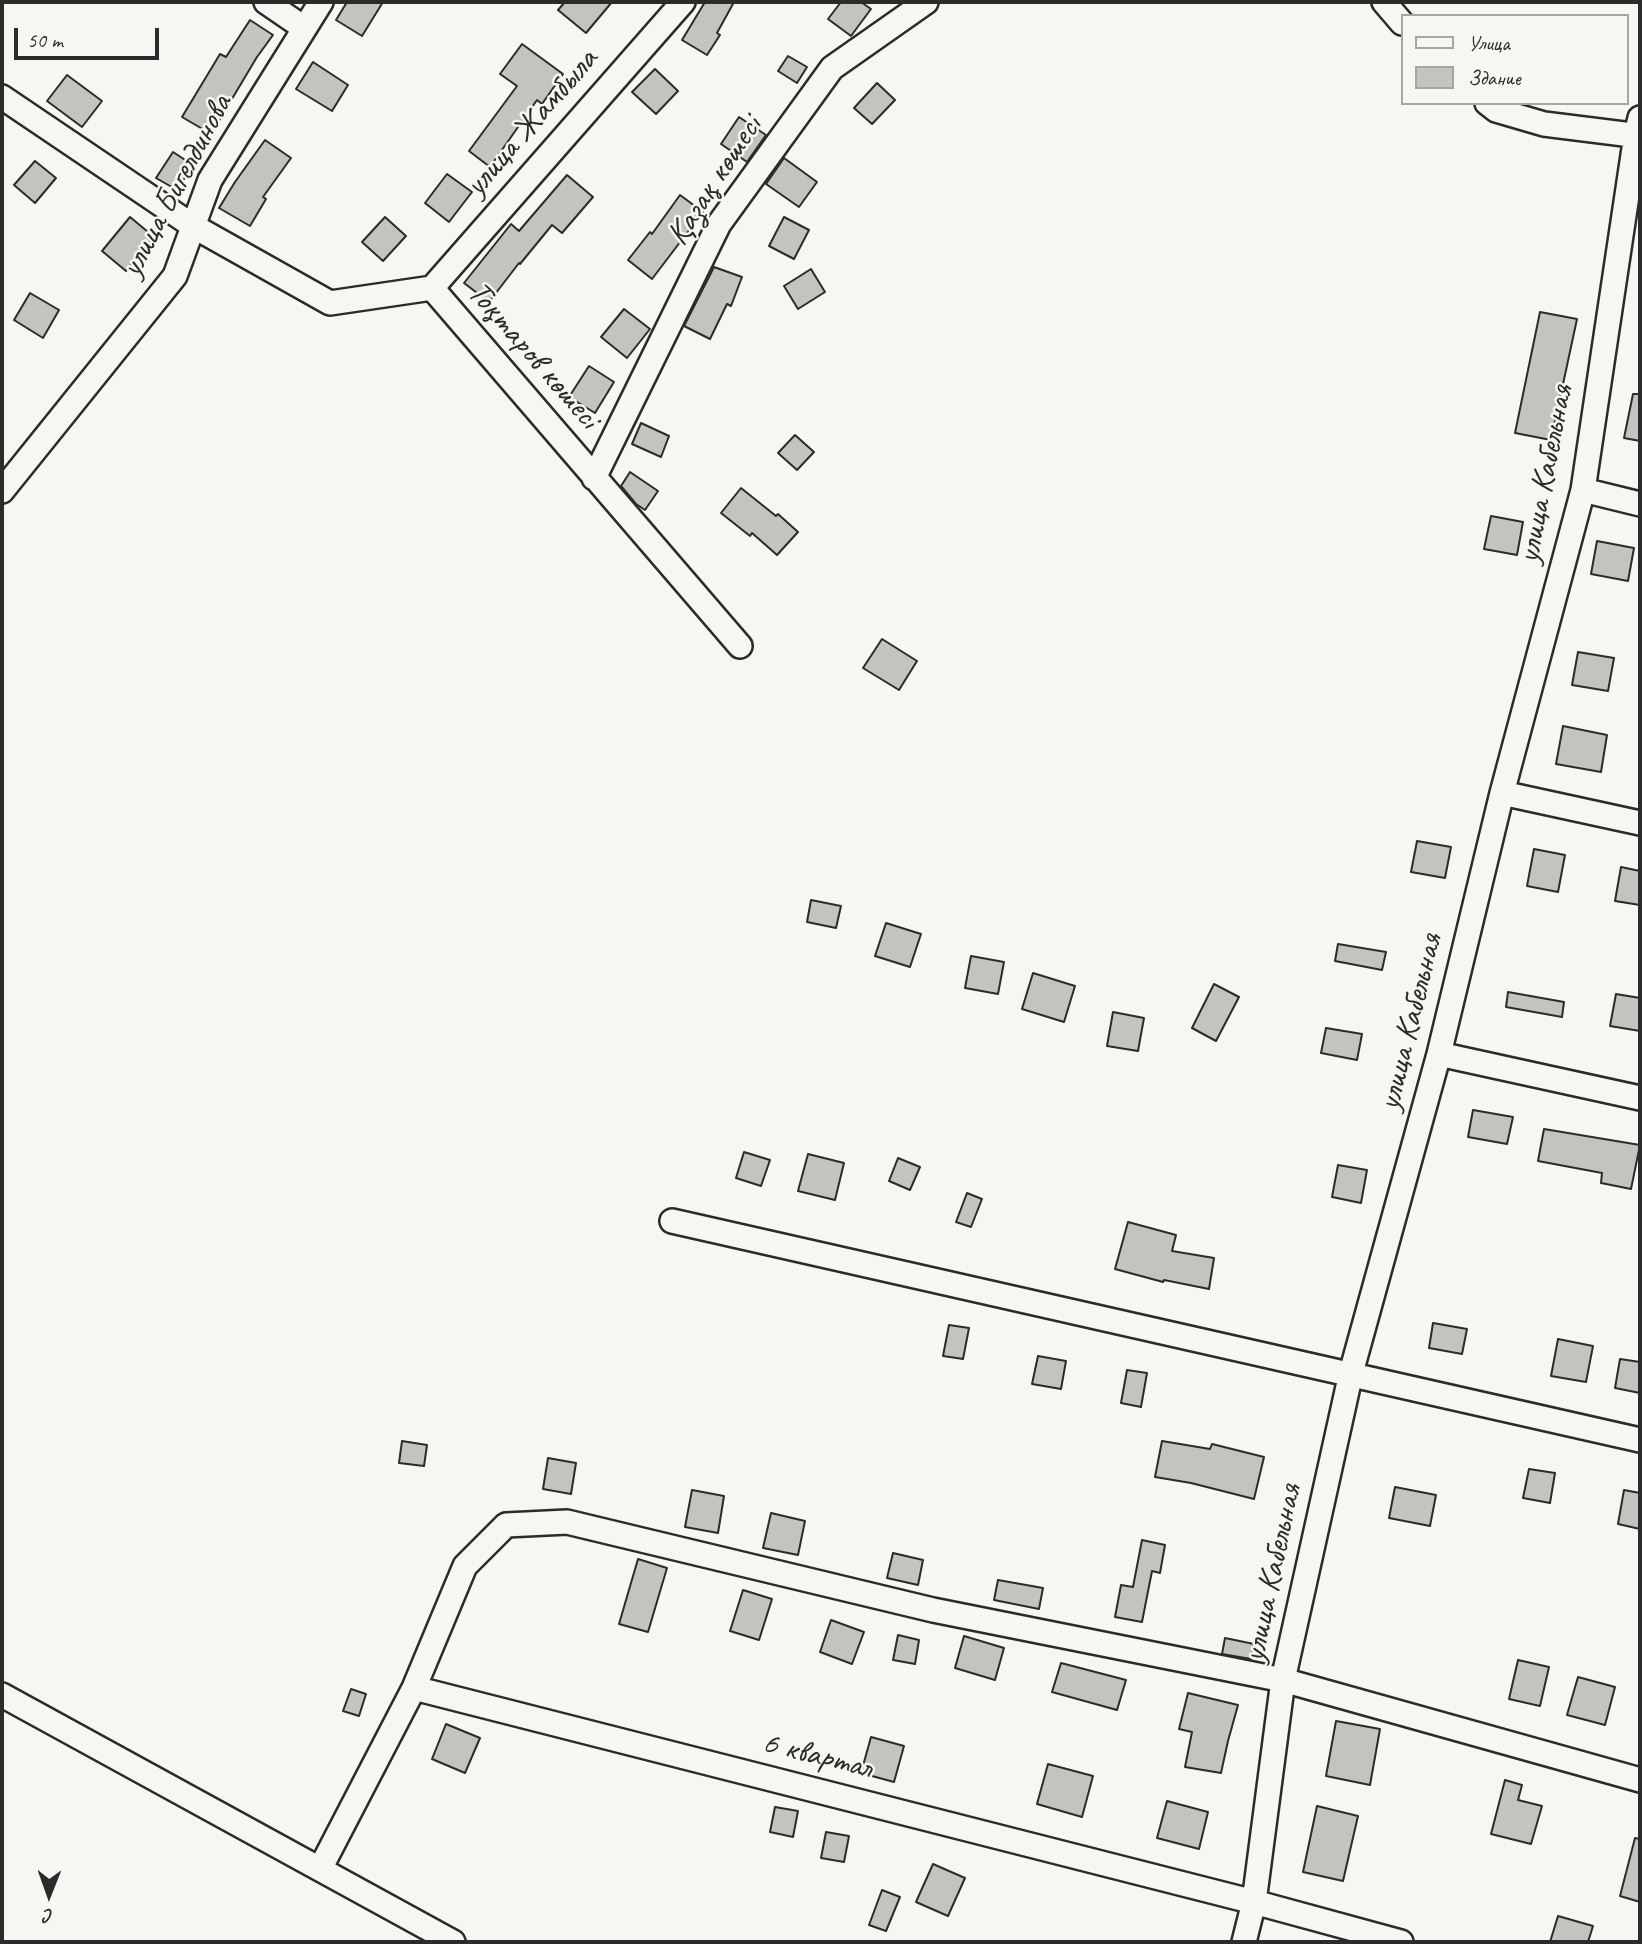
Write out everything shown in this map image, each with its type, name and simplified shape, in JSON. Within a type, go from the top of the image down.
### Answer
[{"type":"street","points":[[266,2],[304,28]]},
{"type":"street","name":"улица Бигелдинова","points":[[2,491],[175,276],[209,180],[321,2]]},
{"type":"street","name":"Қазақ көшесі","points":[[594,478],[719,224],[832,68],[926,2]]},
{"type":"street","points":[[1384,2],[1400,21]]},
{"type":"street","name":"улица Жамбыла","points":[[432,288],[671,6]]},
{"type":"street","name":"Тоқтаров көшесі","points":[[2,97],[193,226],[330,303],[432,288],[740,646]]},
{"type":"street","points":[[1490,105],[1496,110],[1544,124],[1639,129]]},
{"type":"street","name":"улица Кабельная","points":[[1244,1942],[1254,1902],[1283,1680],[1351,1373],[1439,1054],[1502,793],[1583,490],[1639,129]]},
{"type":"street","points":[[1583,490],[1640,503]]},
{"type":"street","points":[[1502,793],[1640,823]]},
{"type":"street","points":[[1439,1054],[1640,1098]]},
{"type":"street","points":[[672,1221],[1640,1440]]},
{"type":"street","points":[[320,1869],[414,1688],[465,1566],[506,1525],[567,1522],[933,1610],[1283,1680],[1640,1780]]},
{"type":"street","name":"6 квартал","points":[[414,1688],[1254,1902],[1401,1942]]},
{"type":"street","points":[[2,1695],[453,1942]]},
{"type":"building","points":[[347,2],[383,2],[362,36],[336,20]]},
{"type":"building","points":[[565,2],[612,2],[586,33],[558,10]]},
{"type":"building","points":[[705,2],[734,2],[717,33],[720,35],[707,55],[682,40]]},
{"type":"building","points":[[841,2],[861,2],[871,9],[851,36],[828,19]]},
{"type":"building","points":[[250,20],[273,35],[211,134],[182,117],[220,54],[226,57]]},
{"type":"building","points":[[522,44],[563,74],[542,104],[537,100],[490,167],[469,151],[517,86],[500,74]]},
{"type":"building","points":[[788,56],[807,67],[797,83],[778,71]]},
{"type":"building","points":[[313,62],[348,85],[332,111],[296,89]]},
{"type":"building","points":[[655,69],[678,91],[656,114],[632,92]]},
{"type":"building","points":[[67,75],[102,101],[82,127],[47,101]]},
{"type":"building","points":[[877,83],[895,100],[872,124],[854,108]]},
{"type":"building","points":[[739,117],[766,135],[747,162],[721,144]]},
{"type":"building","points":[[265,140],[291,158],[263,197],[266,199],[250,226],[219,208]]},
{"type":"building","points":[[173,152],[193,165],[177,190],[156,178]]},
{"type":"building","points":[[784,158],[817,182],[799,207],[766,184]]},
{"type":"building","points":[[35,161],[56,178],[35,203],[14,185]]},
{"type":"building","points":[[447,174],[472,192],[449,222],[425,203]]},
{"type":"building","points":[[567,175],[593,197],[562,233],[552,225],[489,302],[464,283],[511,224],[519,231]]},
{"type":"building","points":[[680,195],[703,212],[652,279],[628,260],[650,232],[652,234]]},
{"type":"building","points":[[130,217],[154,237],[126,271],[102,251]]},
{"type":"building","points":[[385,217],[406,236],[383,261],[362,242]]},
{"type":"building","points":[[784,217],[809,230],[794,259],[769,246]]},
{"type":"building","points":[[714,267],[742,277],[731,306],[727,304],[710,339],[684,326]]},
{"type":"building","points":[[811,269],[825,292],[798,309],[784,286]]},
{"type":"building","points":[[30,293],[59,310],[43,338],[14,320]]},
{"type":"building","points":[[624,309],[650,329],[627,358],[601,337]]},
{"type":"building","points":[[1540,312],[1577,319],[1551,440],[1515,433]]},
{"type":"building","points":[[589,366],[614,382],[595,413],[569,397]]},
{"type":"building","points":[[1633,394],[1640,394],[1640,441],[1624,438]]},
{"type":"building","points":[[641,423],[669,436],[661,457],[632,444]]},
{"type":"building","points":[[795,435],[814,452],[797,470],[778,453]]},
{"type":"building","points":[[630,472],[658,491],[645,510],[636,504],[621,486]]},
{"type":"building","points":[[741,488],[798,532],[777,555],[752,533],[750,536],[721,513]]},
{"type":"building","points":[[1491,516],[1523,522],[1517,555],[1484,549]]},
{"type":"building","points":[[1597,541],[1634,548],[1628,581],[1591,574]]},
{"type":"building","points":[[882,639],[917,661],[899,690],[863,668]]},
{"type":"building","points":[[1578,652],[1614,658],[1608,691],[1572,685]]},
{"type":"building","points":[[1563,726],[1607,735],[1601,772],[1556,764]]},
{"type":"building","points":[[1417,841],[1451,847],[1445,878],[1411,872]]},
{"type":"building","points":[[1534,849],[1565,855],[1558,892],[1527,886]]},
{"type":"building","points":[[1621,867],[1640,871],[1640,905],[1615,901]]},
{"type":"building","points":[[811,900],[841,906],[836,928],[807,922]]},
{"type":"building","points":[[886,923],[921,934],[910,967],[875,956]]},
{"type":"building","points":[[1338,944],[1386,952],[1382,970],[1335,961]]},
{"type":"building","points":[[971,956],[1004,962],[998,994],[965,988]]},
{"type":"building","points":[[1033,973],[1075,986],[1064,1022],[1022,1009]]},
{"type":"building","points":[[1214,984],[1239,997],[1216,1041],[1192,1028]]},
{"type":"building","points":[[1508,992],[1564,1002],[1562,1017],[1506,1007]]},
{"type":"building","points":[[1616,994],[1640,998],[1640,1031],[1610,1026]]},
{"type":"building","points":[[1113,1012],[1144,1018],[1138,1051],[1107,1046]]},
{"type":"building","points":[[1326,1028],[1362,1034],[1357,1060],[1321,1053]]},
{"type":"building","points":[[1473,1110],[1513,1117],[1507,1144],[1468,1137]]},
{"type":"building","points":[[1544,1129],[1640,1145],[1631,1189],[1601,1183],[1602,1173],[1538,1161]]},
{"type":"building","points":[[744,1152],[770,1160],[761,1186],[736,1178]]},
{"type":"building","points":[[808,1154],[844,1163],[835,1200],[798,1191]]},
{"type":"building","points":[[898,1158],[920,1167],[910,1190],[889,1181]]},
{"type":"building","points":[[1338,1165],[1367,1170],[1361,1203],[1332,1197]]},
{"type":"building","points":[[967,1193],[982,1199],[971,1227],[956,1222]]},
{"type":"building","points":[[1128,1222],[1176,1235],[1172,1251],[1214,1258],[1209,1289],[1164,1280],[1163,1282],[1115,1269]]},
{"type":"building","points":[[1433,1323],[1467,1329],[1462,1354],[1429,1348]]},
{"type":"building","points":[[949,1325],[969,1328],[963,1359],[943,1356]]},
{"type":"building","points":[[1558,1339],[1593,1346],[1586,1382],[1551,1376]]},
{"type":"building","points":[[1038,1356],[1066,1361],[1061,1389],[1032,1384]]},
{"type":"building","points":[[1620,1359],[1640,1362],[1640,1393],[1615,1388]]},
{"type":"building","points":[[1127,1370],[1147,1373],[1141,1407],[1121,1403]]},
{"type":"building","points":[[402,1441],[427,1445],[424,1466],[399,1463]]},
{"type":"building","points":[[1162,1441],[1210,1449],[1212,1444],[1264,1457],[1254,1499],[1155,1477]]},
{"type":"building","points":[[548,1458],[576,1463],[571,1494],[543,1489]]},
{"type":"building","points":[[1529,1469],[1555,1473],[1550,1503],[1523,1498]]},
{"type":"building","points":[[1395,1487],[1436,1495],[1430,1526],[1389,1518]]},
{"type":"building","points":[[692,1490],[724,1496],[718,1533],[685,1527]]},
{"type":"building","points":[[1624,1490],[1640,1493],[1640,1529],[1618,1524]]},
{"type":"building","points":[[771,1513],[805,1521],[798,1555],[763,1548]]},
{"type":"building","points":[[1142,1540],[1165,1545],[1160,1573],[1152,1571],[1142,1622],[1115,1617],[1121,1585],[1133,1587]]},
{"type":"building","points":[[893,1553],[923,1560],[918,1585],[887,1578]]},
{"type":"building","points":[[638,1559],[667,1568],[648,1632],[619,1624]]},
{"type":"building","points":[[998,1580],[1043,1588],[1039,1609],[994,1600]]},
{"type":"building","points":[[743,1590],[772,1599],[759,1640],[730,1631]]},
{"type":"building","points":[[831,1620],[864,1632],[852,1664],[820,1652]]},
{"type":"building","points":[[898,1635],[919,1640],[915,1664],[893,1660]]},
{"type":"building","points":[[964,1636],[1004,1648],[995,1680],[955,1668]]},
{"type":"building","points":[[1225,1638],[1254,1644],[1251,1659],[1222,1654]]},
{"type":"building","points":[[1518,1660],[1549,1667],[1540,1706],[1509,1699]]},
{"type":"building","points":[[1061,1663],[1126,1680],[1117,1710],[1052,1692]]},
{"type":"building","points":[[1578,1677],[1615,1687],[1605,1725],[1567,1715]]},
{"type":"building","points":[[351,1689],[366,1694],[359,1716],[343,1711]]},
{"type":"building","points":[[1188,1693],[1238,1705],[1221,1773],[1185,1767],[1192,1732],[1179,1729]]},
{"type":"building","points":[[1336,1721],[1380,1729],[1370,1785],[1326,1776]]},
{"type":"building","points":[[446,1724],[480,1738],[465,1773],[432,1759]]},
{"type":"building","points":[[871,1737],[904,1746],[894,1782],[861,1773]]},
{"type":"building","points":[[1048,1764],[1093,1776],[1082,1817],[1037,1804]]},
{"type":"building","points":[[1505,1780],[1522,1785],[1518,1800],[1542,1806],[1531,1844],[1491,1834]]},
{"type":"building","points":[[1167,1801],[1208,1812],[1199,1849],[1157,1838]]},
{"type":"building","points":[[1317,1806],[1358,1816],[1343,1881],[1303,1872]]},
{"type":"building","points":[[775,1807],[798,1811],[793,1837],[770,1832]]},
{"type":"building","points":[[826,1832],[849,1836],[844,1862],[821,1858]]},
{"type":"building","points":[[1635,1838],[1640,1839],[1640,1902],[1620,1896]]},
{"type":"building","points":[[933,1864],[965,1878],[948,1916],[916,1902]]},
{"type":"building","points":[[882,1890],[900,1897],[886,1931],[869,1925]]},
{"type":"building","points":[[1558,1916],[1593,1926],[1588,1942],[1550,1942]]}]
